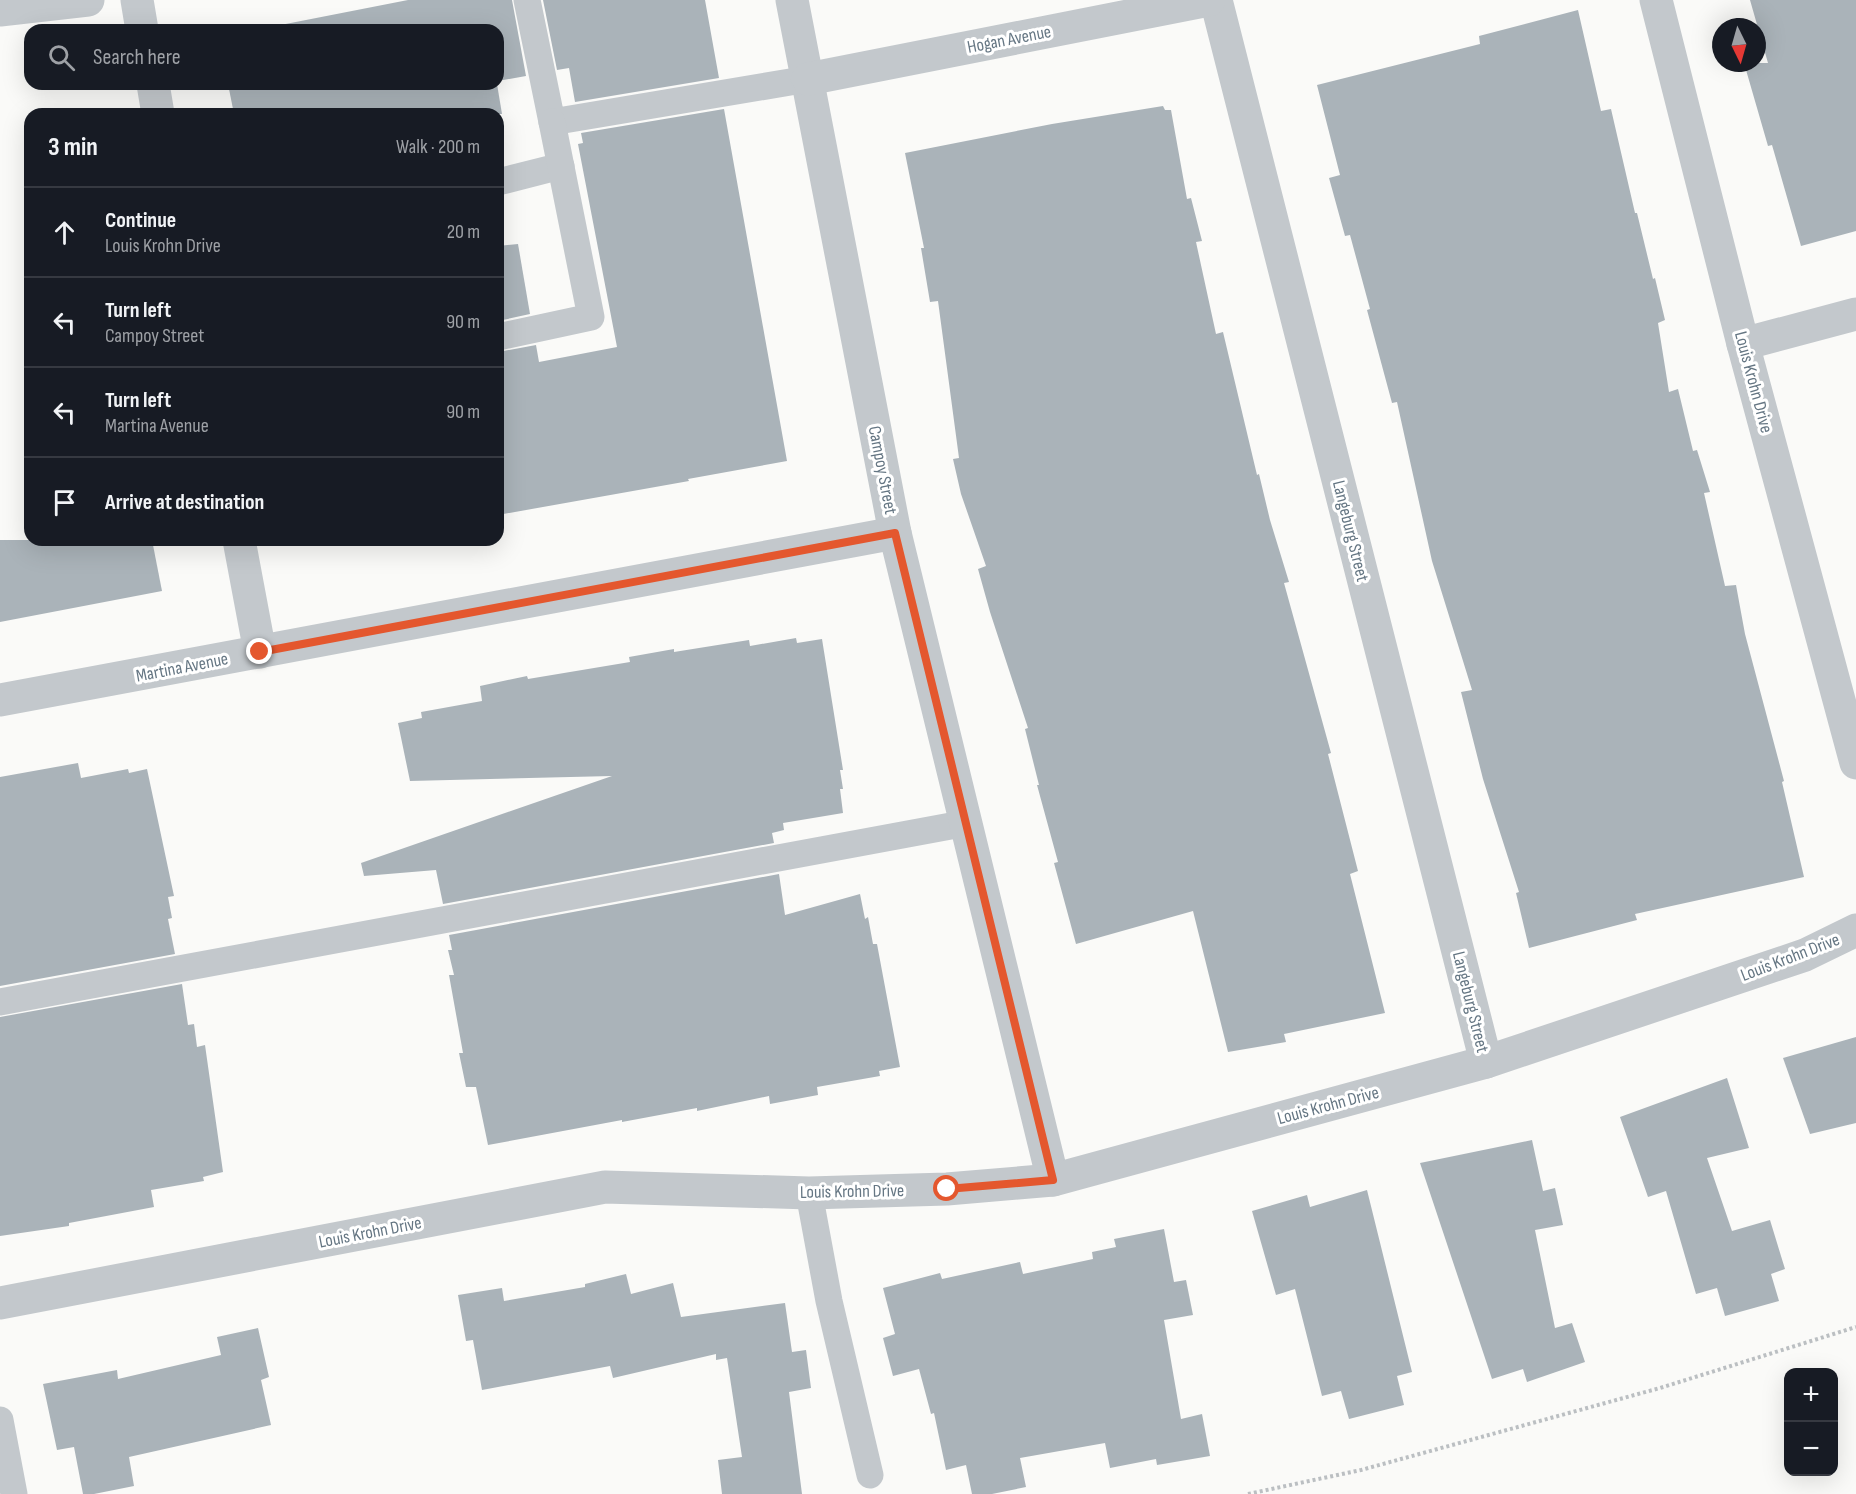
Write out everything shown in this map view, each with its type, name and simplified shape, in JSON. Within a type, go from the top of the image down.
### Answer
[{"type":"street","points":[[0,10],[88,0]]},
{"type":"street","points":[[137,0],[141,24]]},
{"type":"street","name":"Campoy Street","points":[[792,0],[895,533],[1053,1180]]},
{"type":"street","name":"Hogan Avenue","points":[[808,79],[1209,0]]},
{"type":"street","name":"Langeburg Street","points":[[1216,0],[1486,1062]]},
{"type":"street","name":"Louis Krohn Drive","points":[[1656,0],[1743,344],[1856,763]]},
{"type":"street","points":[[154,90],[157,108]]},
{"type":"street","points":[[1743,344],[1856,314]]},
{"type":"street","name":"Martina Avenue","points":[[0,700],[895,533]]},
{"type":"street","points":[[240,546],[260,652]]},
{"type":"street","name":"Louis Krohn Drive","points":[[0,1303],[605,1187],[809,1193],[947,1189],[1053,1180],[1486,1062],[1805,955],[1856,930]]},
{"type":"lane","points":[[504,336],[591,317],[528,0]]},
{"type":"lane","points":[[552,122],[808,79]]},
{"type":"lane","points":[[504,180],[561,166]]},
{"type":"lane","points":[[0,1002],[967,823]]},
{"type":"lane","points":[[809,1193],[829,1301],[870,1475]]},
{"type":"lane","points":[[0,1420],[14,1494]]},
{"type":"path","points":[[1248,1494],[1360,1470],[1626,1398],[1856,1327]]},
{"type":"building","points":[[408,0],[512,0],[526,76],[504,80],[504,24],[286,24]]},
{"type":"building","points":[[543,0],[705,0],[719,78],[575,102],[569,68],[557,70]]},
{"type":"building","points":[[1750,0],[1856,0],[1856,231],[1801,246],[1772,145],[1768,146],[1747,72],[1766,72],[1766,63],[1768,63],[1766,18],[1755,18]]},
{"type":"building","points":[[1578,10],[1601,111],[1611,109],[1635,213],[1637,213],[1653,279],[1655,278],[1665,320],[1658,323],[1669,392],[1678,389],[1693,451],[1697,450],[1710,492],[1704,493],[1725,586],[1736,585],[1745,634],[1784,781],[1782,782],[1804,877],[1635,914],[1637,920],[1529,948],[1516,893],[1519,892],[1483,779],[1461,692],[1472,690],[1432,561],[1397,402],[1392,403],[1350,235],[1345,236],[1329,178],[1340,175],[1317,85],[1480,44],[1479,36]]},
{"type":"building","points":[[229,90],[498,90],[501,108],[233,108]]},
{"type":"building","points":[[1163,106],[1165,110],[1171,110],[1187,199],[1191,198],[1202,241],[1196,242],[1216,334],[1223,332],[1257,475],[1259,474],[1289,582],[1284,583],[1331,753],[1328,754],[1358,871],[1350,874],[1385,1013],[1284,1034],[1286,1042],[1228,1052],[1193,911],[1076,944],[1054,863],[1058,862],[1037,785],[1039,785],[1025,729],[1028,728],[978,569],[986,566],[961,494],[953,459],[959,458],[938,301],[930,302],[921,248],[924,248],[905,153],[1052,124]]},
{"type":"building","points":[[724,109],[787,461],[504,514],[504,351],[536,345],[539,362],[617,347],[578,144],[583,143],[581,133]]},
{"type":"building","points":[[518,244],[530,314],[504,320],[504,245]]},
{"type":"building","points":[[0,540],[24,540],[24,546],[153,546],[162,591],[0,622]]},
{"type":"building","points":[[796,638],[797,643],[822,639],[843,770],[840,770],[843,789],[840,789],[843,813],[783,823],[784,830],[772,833],[774,843],[443,904],[436,870],[364,876],[361,863],[612,776],[410,781],[398,723],[422,718],[421,712],[482,701],[480,686],[527,676],[528,679],[630,662],[629,657],[674,649],[674,652],[749,640],[750,646]]},
{"type":"building","points":[[78,763],[81,778],[128,769],[129,773],[147,769],[174,896],[168,897],[172,918],[168,919],[175,954],[0,986],[0,777]]},
{"type":"building","points":[[779,874],[785,915],[860,894],[865,919],[868,917],[873,944],[877,944],[900,1067],[879,1071],[880,1076],[817,1087],[818,1095],[770,1104],[769,1096],[697,1111],[697,1108],[622,1122],[622,1120],[488,1145],[476,1087],[466,1087],[459,1053],[463,1053],[449,975],[454,975],[448,950],[452,950],[449,935]]},
{"type":"building","points":[[182,984],[188,1025],[194,1024],[197,1047],[205,1045],[223,1172],[203,1177],[204,1181],[151,1190],[154,1207],[69,1223],[69,1226],[0,1236],[0,1017]]},
{"type":"building","points":[[1856,1037],[1856,1123],[1810,1134],[1783,1058]]},
{"type":"building","points":[[1727,1078],[1749,1148],[1707,1158],[1732,1231],[1770,1220],[1785,1269],[1771,1274],[1779,1301],[1725,1316],[1717,1288],[1696,1294],[1666,1191],[1648,1197],[1620,1117]]},
{"type":"building","points":[[1532,1140],[1543,1191],[1555,1188],[1563,1225],[1535,1230],[1555,1328],[1572,1323],[1585,1362],[1527,1382],[1523,1369],[1492,1379],[1420,1163]]},
{"type":"building","points":[[1367,1190],[1412,1372],[1397,1376],[1404,1405],[1349,1419],[1341,1391],[1322,1396],[1295,1289],[1276,1295],[1252,1211],[1307,1195],[1310,1207]]},
{"type":"building","points":[[1164,1229],[1174,1282],[1186,1280],[1193,1315],[1164,1320],[1181,1419],[1202,1414],[1210,1456],[1157,1465],[1156,1459],[1110,1468],[1105,1443],[1020,1458],[1026,1487],[992,1494],[972,1494],[966,1465],[946,1470],[934,1413],[931,1414],[919,1369],[893,1376],[883,1338],[895,1334],[883,1288],[940,1273],[942,1279],[1020,1262],[1023,1274],[1093,1259],[1092,1252],[1116,1247],[1114,1239]]},
{"type":"building","points":[[626,1274],[631,1294],[673,1283],[681,1317],[785,1303],[792,1352],[806,1350],[811,1388],[789,1392],[802,1494],[722,1494],[718,1460],[742,1457],[727,1358],[716,1360],[716,1354],[613,1378],[610,1366],[482,1390],[473,1340],[466,1341],[458,1295],[502,1288],[504,1301],[585,1287],[585,1284]]},
{"type":"building","points":[[258,1328],[269,1377],[261,1380],[271,1425],[129,1457],[134,1486],[83,1494],[74,1447],[57,1450],[43,1384],[117,1370],[118,1379],[221,1355],[217,1337]]},
{"type":"route","points":[[260,652],[895,533],[1053,1180],[947,1189]]}]
